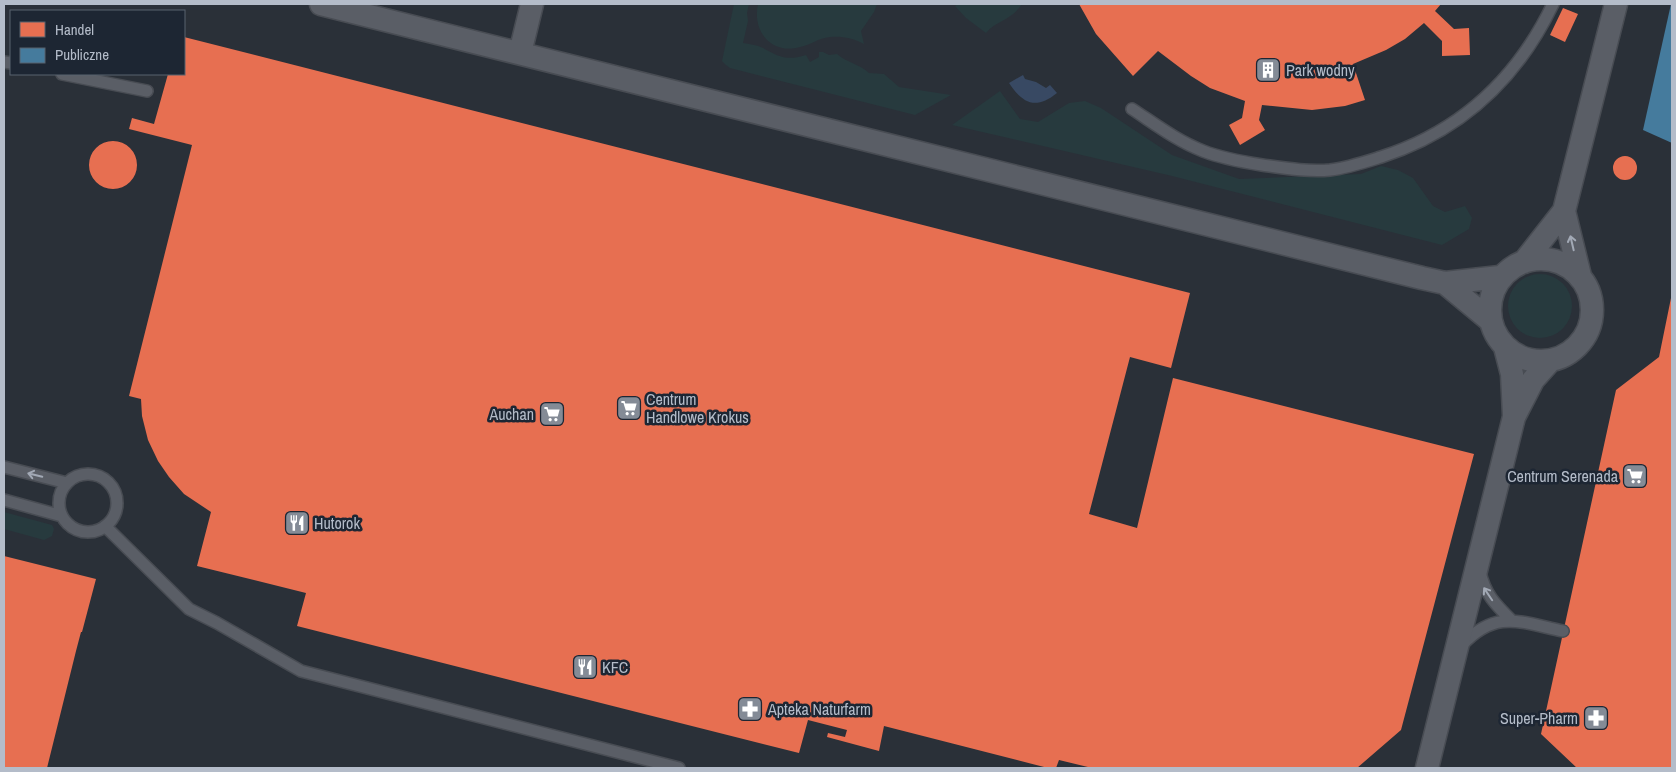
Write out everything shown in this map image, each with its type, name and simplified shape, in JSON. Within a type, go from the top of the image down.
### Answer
[{"type":"street","points":[[321,4],[1445,283],[1500,277],[1524,262],[1538,259],[1553,260],[1567,266],[1580,276]]},
{"type":"street","points":[[520,53],[532,4]]},
{"type":"street","points":[[1524,262],[1564,211],[1616,4]]},
{"type":"street","points":[[1500,277],[1490,306],[1491,321],[1496,335],[1505,347],[1526,360],[1538,362],[1550,361],[1565,356],[1578,347],[1587,335],[1592,320],[1592,304],[1588,289],[1580,276],[1564,211]]},
{"type":"street","points":[[1445,283],[1491,321]]},
{"type":"street","points":[[1505,347],[1512,374],[1514,417]]},
{"type":"street","points":[[1427,768],[1514,417],[1533,380],[1550,361]]},
{"type":"lane","points":[[1132,109],[1172,136],[1203,151],[1248,163],[1286,169],[1329,170],[1365,162],[1402,150],[1439,133],[1488,97],[1527,51],[1554,4]]},
{"type":"lane","points":[[67,75],[147,91]]},
{"type":"lane","points":[[4,467],[67,483]]},
{"type":"lane","points":[[87,474],[100,477],[111,487],[115,493],[116,507],[105,526],[93,531],[78,530],[72,527],[62,516],[59,502],[63,488],[67,483],[73,478],[87,474]]},
{"type":"lane","points":[[4,500],[62,516]]},
{"type":"lane","points":[[105,526],[188,609],[217,623],[301,671],[679,768]]},
{"type":"lane","points":[[1478,562],[1483,587],[1494,604],[1511,620]]},
{"type":"lane","points":[[1456,652],[1474,633],[1490,624],[1511,620],[1563,631]]},
{"type":"green space","points":[[734,4],[749,4],[748,21],[743,43],[758,46],[788,58],[806,55],[810,62],[819,57],[819,52],[829,55],[837,54],[869,73],[884,74],[899,87],[951,95],[915,115],[730,68],[722,61]]},
{"type":"green space","points":[[758,4],[877,4],[861,31],[864,44],[847,38],[830,37],[790,49],[772,44],[761,32],[757,14]]},
{"type":"green space","points":[[958,4],[1022,4],[1013,14],[986,33],[966,18],[955,6]]},
{"type":"green space","points":[[1000,91],[1020,119],[1038,122],[1069,103],[1085,101],[1101,108],[1172,155],[1239,179],[1361,174],[1381,166],[1398,170],[1413,178],[1433,206],[1445,212],[1465,206],[1472,218],[1469,229],[1442,245],[1172,176],[952,125]]},
{"type":"green space","points":[[1540,274],[1558,280],[1566,288],[1572,306],[1566,324],[1558,332],[1540,338],[1522,332],[1514,324],[1508,306],[1514,288],[1522,280]]},
{"type":"green space","points":[[4,512],[52,525],[54,529],[52,536],[44,540],[4,529]]},
{"type":"water","points":[[1023,75],[1025,79],[1036,82],[1046,88],[1050,85],[1057,93],[1043,102],[1036,103],[1025,100],[1019,96],[1009,83]]},
{"type":"building: Handel","name":"Park wodny","points":[[1079,4],[1441,4],[1435,11],[1454,29],[1469,28],[1470,55],[1442,56],[1442,41],[1424,23],[1405,39],[1386,50],[1353,64],[1365,100],[1345,106],[1312,110],[1262,105],[1259,120],[1265,130],[1240,145],[1229,125],[1242,118],[1245,101],[1210,88],[1158,51],[1133,76],[1096,34]]},
{"type":"building: Handel","points":[[1563,8],[1578,14],[1565,42],[1550,35]]},
{"type":"building: Handel","name":"Centrum Handlowe Krokus","points":[[185,37],[1190,293],[1171,368],[1130,357],[1089,514],[1137,528],[1173,378],[1474,454],[1401,730],[1357,768],[1092,768],[1059,760],[1056,768],[1048,768],[884,726],[879,751],[827,737],[828,733],[845,737],[847,730],[808,720],[799,753],[297,626],[306,593],[197,566],[211,512],[184,494],[169,477],[158,461],[148,440],[142,416],[141,399],[129,396],[192,145],[129,129],[132,118],[154,124],[168,75],[185,75]]},
{"type":"building: Handel","points":[[113,141],[122,143],[130,148],[135,156],[137,165],[135,174],[130,182],[122,187],[113,189],[104,187],[96,182],[91,174],[89,165],[91,156],[96,148],[104,143]]},
{"type":"building: Handel","points":[[1625,156],[1633,160],[1637,168],[1633,176],[1625,180],[1617,176],[1613,168],[1617,160]]},
{"type":"building: Handel","name":"Centrum Serenada","points":[[1671,298],[1672,768],[1577,768],[1541,734],[1616,390],[1659,357]]},
{"type":"building: Handel","points":[[4,556],[96,579],[47,768],[4,768]]},
{"type":"building: Publiczne","points":[[1672,4],[1672,143],[1643,130]]},
{"type":"place","name":"Park wodny","points":[[1268,70]]},
{"type":"place","name":"Centrum Handlowe Krokus","points":[[629,408]]},
{"type":"place","name":"Auchan","points":[[552,414]]},
{"type":"place","name":"Centrum Serenada","points":[[1635,476]]},
{"type":"place","name":"Hutorok","points":[[297,523]]},
{"type":"place","name":"KFC","points":[[585,667]]},
{"type":"place","name":"Apteka Naturfarm","points":[[750,709]]},
{"type":"place","name":"Super-Pharm","points":[[1596,718]]}]
